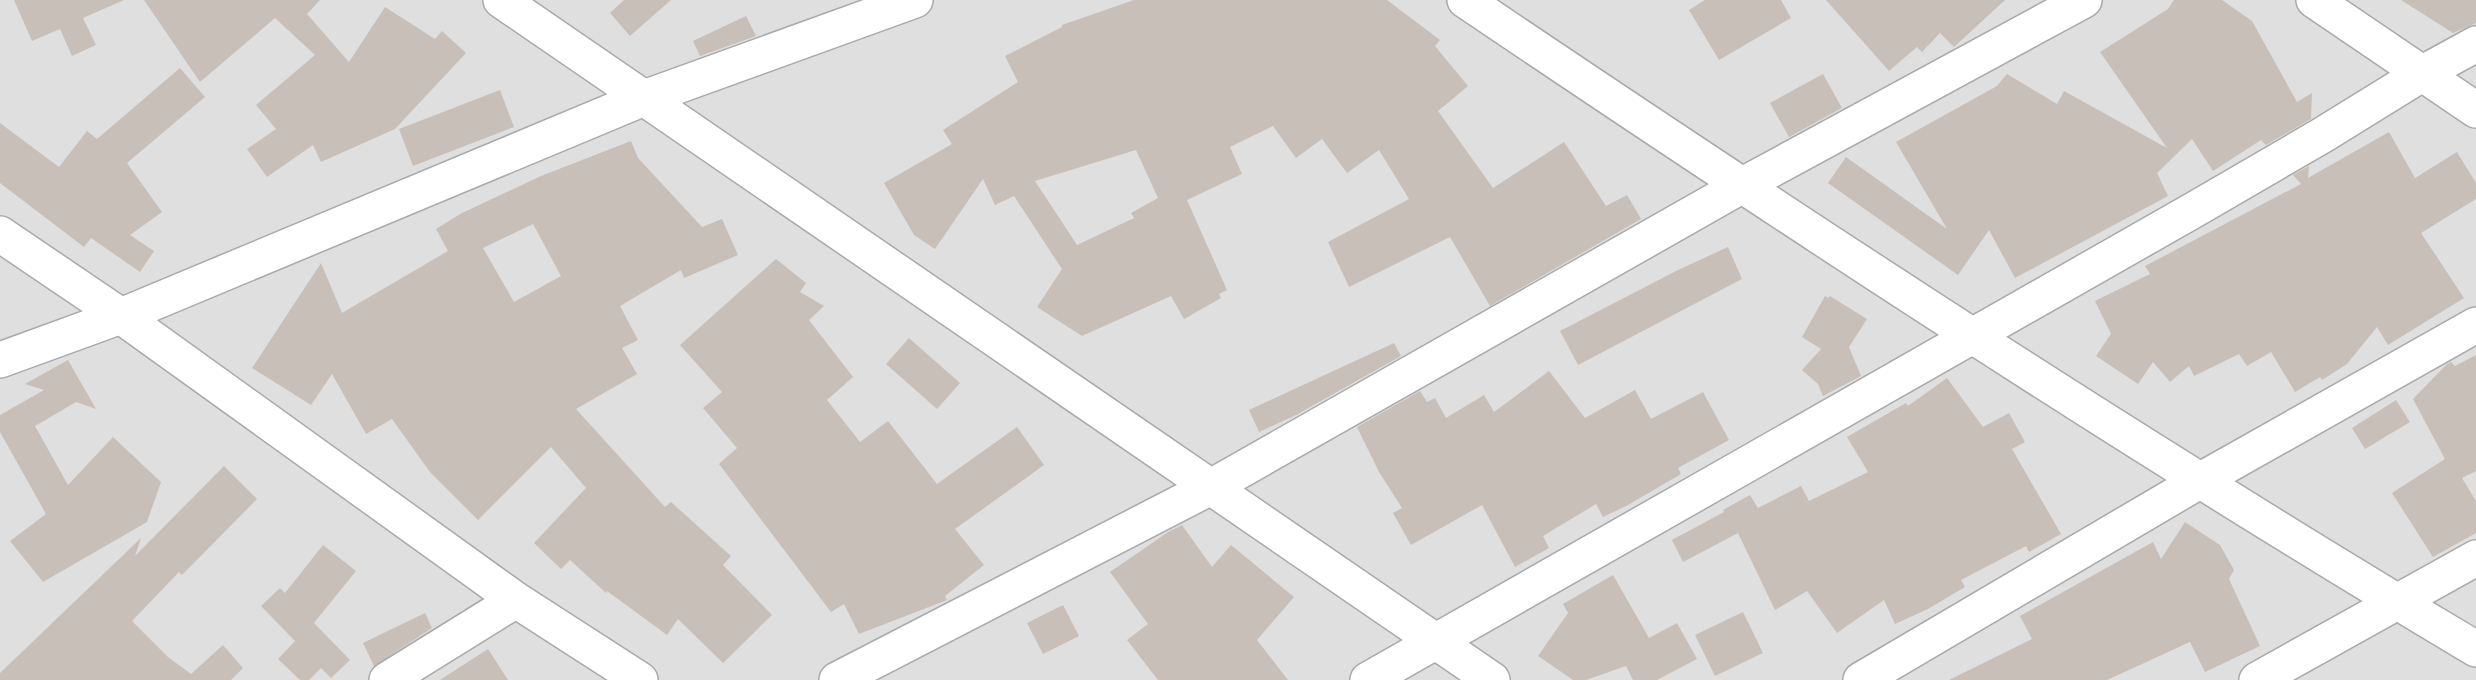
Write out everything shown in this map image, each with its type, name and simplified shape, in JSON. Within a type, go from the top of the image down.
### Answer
[{"type":"street","points":[[501,0],[1492,680]]},
{"type":"street","points":[[0,360],[121,316],[644,98],[915,0]]},
{"type":"street","points":[[1465,0],[1741,186],[2202,480],[2476,649]]},
{"type":"street","points":[[837,680],[1211,487],[1741,186],[2084,0]]},
{"type":"street","points":[[2314,0],[2476,110]]},
{"type":"street","points":[[1368,680],[2321,136],[2423,73],[2476,44]]},
{"type":"street","points":[[0,234],[121,316],[516,600],[640,680]]},
{"type":"street","points":[[1861,680],[2202,480],[2476,325]]},
{"type":"street","points":[[2258,680],[2476,558]]},
{"type":"street","points":[[387,680],[516,600]]},
{"type":"shaded area","points":[[0,0],[2476,0],[2476,680],[0,680]]},
{"type":"building","points":[[14,0],[124,0],[83,18],[96,45],[72,56],[60,29],[32,41]]},
{"type":"building","points":[[144,0],[320,0],[307,14],[349,62],[385,7],[435,39],[442,31],[466,53],[395,129],[321,162],[313,145],[267,177],[247,149],[276,129],[256,105],[315,55],[275,18],[200,82]]},
{"type":"building","points":[[624,0],[671,0],[630,36],[610,13]]},
{"type":"building","points":[[1134,0],[1387,0],[1440,40],[1435,46],[1468,86],[1438,111],[1493,188],[1564,142],[1606,206],[1627,195],[1641,219],[1490,306],[1450,237],[1349,287],[1328,242],[1409,199],[1379,150],[1347,173],[1322,139],[1296,158],[1273,126],[1230,147],[1242,174],[1187,200],[1227,290],[1219,294],[1221,298],[1184,319],[1171,296],[1082,336],[1037,307],[1062,269],[1014,196],[995,205],[983,179],[935,249],[914,235],[884,183],[952,144],[943,130],[1018,82],[1005,56],[1062,25]],"holes":[[[1136,150],[1158,198],[1131,213],[1134,218],[1077,245],[1035,181]]]},
{"type":"building","points":[[1705,0],[1781,0],[1791,18],[1719,60],[1689,10]]},
{"type":"building","points":[[1826,0],[2005,0],[1954,47],[1940,33],[1922,52],[1917,47],[1889,71]]},
{"type":"building","points":[[2174,0],[2222,0],[2252,21],[2297,102],[2312,93],[2311,119],[2266,145],[2261,140],[2213,171],[2192,139],[2157,173],[2168,196],[2015,278],[1989,230],[1958,275],[1828,183],[1846,157],[1947,229],[1896,142],[1997,86],[2007,74],[2057,104],[2064,91],[2167,148],[2100,52],[2168,9]]},
{"type":"building","points":[[2401,0],[2476,0],[2476,23],[2453,33]]},
{"type":"building","points":[[746,16],[756,36],[700,56],[693,41]]},
{"type":"building","points":[[180,68],[205,97],[127,163],[162,212],[130,235],[154,251],[140,272],[91,238],[84,247],[0,183],[0,123],[59,167],[87,131],[97,139]]},
{"type":"building","points":[[1823,74],[1842,108],[1789,137],[1770,103]]},
{"type":"building","points":[[500,90],[514,127],[413,166],[399,129]]},
{"type":"building","points":[[2389,132],[2415,178],[2457,152],[2476,183],[2476,199],[2421,233],[2464,298],[2388,345],[2377,327],[2347,364],[2322,380],[2320,377],[2295,392],[2271,352],[2247,366],[2239,354],[2194,376],[2189,366],[2170,382],[2153,362],[2138,384],[2096,356],[2111,334],[2095,301],[2150,274],[2145,266],[2301,184],[2293,175],[2309,166],[2308,178]]},
{"type":"building","points":[[631,141],[638,158],[702,227],[722,219],[738,255],[684,278],[681,270],[620,306],[638,340],[622,348],[637,374],[576,409],[665,507],[671,502],[731,556],[723,565],[772,615],[723,663],[678,619],[667,635],[607,591],[606,593],[570,560],[561,569],[534,543],[586,488],[551,447],[478,520],[430,472],[392,419],[366,434],[332,374],[311,405],[252,368],[321,263],[342,313],[448,251],[436,229],[462,213],[541,176]],"holes":[[[533,224],[561,276],[514,302],[483,248]]]},
{"type":"building","points":[[1728,247],[1742,279],[1578,365],[1560,331]]},
{"type":"building","points":[[776,259],[806,283],[800,292],[824,306],[809,320],[853,377],[827,400],[860,442],[888,421],[937,484],[1017,427],[1044,465],[955,529],[984,565],[945,596],[947,600],[859,634],[844,604],[831,612],[719,464],[737,448],[703,408],[722,392],[680,345]]},
{"type":"building","points":[[1825,296],[1830,296],[1867,319],[1849,347],[1861,376],[1823,396],[1818,384],[1802,370],[1821,349],[1802,337]]},
{"type":"building","points":[[909,338],[960,383],[937,409],[886,364]]},
{"type":"building","points":[[1394,343],[1401,356],[1296,415],[1259,432],[1249,410]]},
{"type":"building","points":[[2476,355],[2476,471],[2462,478],[2476,501],[2476,533],[2433,557],[2392,493],[2445,459],[2413,399],[2447,364],[2451,362],[2455,366]]},
{"type":"building","points":[[68,360],[96,409],[76,402],[35,426],[68,485],[113,437],[161,482],[147,522],[43,582],[10,541],[46,514],[0,432],[0,415],[44,390],[25,384]]},
{"type":"building","points":[[1549,371],[1585,418],[1635,390],[1651,419],[1703,392],[1729,440],[1678,468],[1681,474],[1628,505],[1603,517],[1596,504],[1543,536],[1549,548],[1515,567],[1482,505],[1411,545],[1393,513],[1402,508],[1379,472],[1357,427],[1420,391],[1427,402],[1435,398],[1446,418],[1484,395],[1494,412]]},
{"type":"building","points":[[1947,378],[1983,427],[2009,413],[2025,442],[2012,449],[2061,534],[2029,552],[2026,546],[1961,580],[1965,587],[1928,609],[1895,624],[1884,600],[1837,633],[1807,591],[1775,610],[1738,533],[1683,562],[1672,540],[1750,495],[1758,508],[1801,486],[1809,501],[1868,472],[1847,437],[1906,403],[1908,406]]},
{"type":"building","points":[[2396,400],[2410,422],[2365,449],[2352,428]]},
{"type":"building","points":[[224,466],[257,499],[182,575],[179,572],[132,621],[168,657],[191,674],[223,645],[243,668],[231,680],[0,680],[0,673],[141,538],[135,556]]},
{"type":"building","points":[[2185,522],[2220,545],[2234,570],[2229,579],[2260,646],[2205,672],[2190,642],[2107,680],[1949,680],[2032,639],[2020,616],[2153,542],[2161,559]]},
{"type":"building","points":[[1182,525],[1212,567],[1231,545],[1294,597],[1257,640],[1288,680],[1158,680],[1127,640],[1148,624],[1110,572]]},
{"type":"building","points":[[323,545],[356,571],[314,623],[350,660],[331,678],[321,668],[309,680],[300,680],[278,659],[295,641],[261,606],[280,588],[285,593]]},
{"type":"building","points":[[1613,575],[1649,638],[1677,623],[1697,659],[1657,680],[1633,680],[1626,666],[1586,680],[1573,680],[1538,656],[1568,613],[1563,604]]},
{"type":"building","points":[[1063,605],[1079,636],[1043,654],[1027,623]]},
{"type":"building","points":[[1743,612],[1763,653],[1715,676],[1695,635]]},
{"type":"building","points":[[425,613],[432,628],[374,666],[363,643]]},
{"type":"building","points":[[488,649],[508,680],[440,680]]}]
